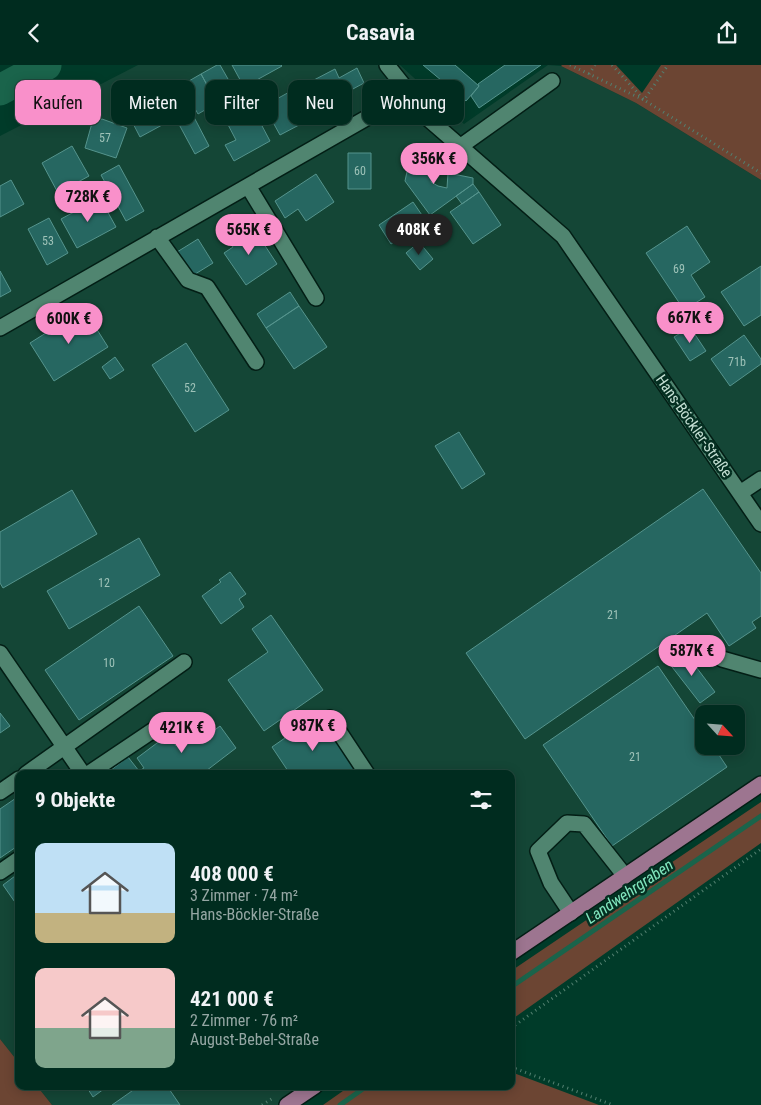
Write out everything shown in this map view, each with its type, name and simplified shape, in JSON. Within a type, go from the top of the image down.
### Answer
[{"type":"main road","points":[[515,950],[761,784]]},
{"type":"main road","points":[[287,1105],[298,1091]]},
{"type":"street","points":[[387,65],[399,80]]},
{"type":"street","points":[[461,146],[552,81]]},
{"type":"street","name":"Hans-Böckler-Straße","points":[[0,328],[362,121]]},
{"type":"street","name":"Hans-Böckler-Straße","points":[[436,125],[564,237],[761,524]]},
{"type":"street","points":[[248,186],[316,298]]},
{"type":"street","points":[[157,237],[188,280],[207,287],[256,362]]},
{"type":"street","points":[[740,493],[761,479]]},
{"type":"street","points":[[0,653],[79,770]]},
{"type":"street","points":[[722,659],[761,670]]},
{"type":"street","points":[[32,770],[184,662]]},
{"type":"street","points":[[330,718],[364,770]]},
{"type":"street","points":[[94,770],[155,729]]},
{"type":"street","points":[[0,792],[15,782]]},
{"type":"street","points":[[572,913],[551,883],[538,851],[567,823],[584,824],[625,876]]},
{"type":"street","points":[[0,872],[15,862]]},
{"type":"path","points":[[570,65],[644,100],[761,173]]},
{"type":"path","points":[[589,74],[595,65]]},
{"type":"path","points":[[612,65],[644,100]]},
{"type":"path","points":[[644,100],[668,65]]},
{"type":"path","points":[[515,1025],[761,849]]},
{"type":"path","points":[[515,1068],[613,1105]]},
{"type":"shaded area","points":[[138,65],[400,65],[416,80],[362,80],[362,125],[464,125],[548,65],[561,66],[636,103],[761,180],[761,784],[515,950],[515,770],[15,770],[15,1058],[0,1039],[0,136],[21,125],[101,125],[101,84]]},
{"type":"shaded area","points":[[562,65],[616,65],[642,93],[661,65],[761,65],[761,180],[636,103]]},
{"type":"shaded area","points":[[761,802],[761,843],[515,1017],[515,968]]},
{"type":"shaded area","points":[[0,1039],[15,1058],[15,1090],[40,1090],[52,1105],[0,1105]]},
{"type":"shaded area","points":[[515,1074],[599,1105],[323,1105],[344,1090],[515,1090]]},
{"type":"shaded area","points":[[40,1090],[309,1090],[287,1105],[52,1105]]},
{"type":"building","points":[[220,65],[229,80],[205,81],[201,74]]},
{"type":"building","points":[[232,65],[282,66],[257,80],[240,80]]},
{"type":"building","points":[[423,65],[455,65],[479,86],[466,101],[464,99],[464,80],[441,80]]},
{"type":"building","points":[[505,65],[541,65],[479,108],[471,96],[479,86],[478,84]]},
{"type":"building","points":[[357,68],[363,80],[362,84],[352,89],[352,80],[314,80],[335,69],[339,78]]},
{"type":"building","points":[[201,74],[205,81],[205,110],[198,114],[195,109],[195,80],[191,80]]},
{"type":"building","points":[[288,93],[288,125],[299,125],[280,135],[274,125],[278,125],[278,98]]},
{"type":"building","points":[[101,119],[111,122],[111,125],[127,128],[116,158],[85,148],[91,125],[101,125]]},
{"type":"building","points":[[195,119],[209,146],[195,154],[179,125],[195,125]]},
{"type":"building","points":[[134,125],[162,125],[140,137]]},
{"type":"building","points":[[228,125],[262,125],[270,141],[234,161],[225,145],[236,140]]},
{"type":"building","points":[[72,146],[89,176],[58,193],[42,163]]},
{"type":"building","points":[[348,153],[371,153],[371,189],[348,189]]},
{"type":"building","points":[[410,158],[434,162],[431,182],[438,186],[447,188],[448,173],[473,178],[473,184],[430,215],[405,181]]},
{"type":"building","points":[[119,165],[144,211],[126,221],[101,175]]},
{"type":"building","points":[[316,174],[334,202],[306,221],[298,209],[285,218],[275,201]]},
{"type":"building","points":[[11,180],[24,204],[0,217],[0,186]]},
{"type":"building","points":[[473,184],[479,192],[462,204],[456,196]]},
{"type":"building","points":[[479,192],[501,225],[473,244],[450,212]]},
{"type":"building","points":[[100,198],[116,227],[77,248],[61,219]]},
{"type":"building","points":[[413,202],[426,221],[391,244],[379,225]]},
{"type":"building","points":[[49,218],[68,253],[47,265],[28,229]]},
{"type":"building","points":[[435,218],[446,235],[433,244],[421,227]]},
{"type":"building","points":[[687,226],[710,262],[691,275],[705,297],[684,310],[646,253]]},
{"type":"building","points":[[240,228],[247,238],[256,232],[277,264],[246,285],[224,253],[233,247],[227,237]]},
{"type":"building","points":[[198,239],[213,263],[192,276],[177,252]]},
{"type":"building","points":[[419,242],[433,259],[420,270],[406,253]]},
{"type":"building","points":[[761,266],[761,315],[744,326],[721,292]]},
{"type":"building","points":[[0,271],[11,291],[0,297]]},
{"type":"building","points":[[290,292],[299,306],[266,328],[257,314]]},
{"type":"building","points":[[299,306],[327,347],[294,369],[266,328]]},
{"type":"building","points":[[84,309],[108,347],[54,381],[30,343]]},
{"type":"building","points":[[690,327],[706,351],[690,361],[674,337]]},
{"type":"building","points":[[744,335],[761,359],[761,364],[730,386],[711,359]]},
{"type":"building","points":[[186,343],[229,410],[195,432],[152,365]]},
{"type":"building","points":[[115,357],[124,370],[110,379],[102,367]]},
{"type":"building","points":[[459,432],[485,474],[462,489],[435,446]]},
{"type":"building","points":[[703,489],[761,573],[761,616],[752,622],[756,628],[729,646],[707,613],[525,739],[466,653]]},
{"type":"building","points":[[72,490],[97,534],[3,588],[0,583],[0,532]]},
{"type":"building","points":[[139,538],[160,575],[69,629],[47,591]]},
{"type":"building","points":[[230,572],[246,594],[239,599],[244,607],[221,624],[202,596],[221,582],[219,580]]},
{"type":"building","points":[[139,606],[173,656],[79,720],[45,670]]},
{"type":"building","points":[[271,615],[323,690],[264,731],[228,680],[268,652],[252,629]]},
{"type":"building","points":[[684,651],[715,692],[700,703],[669,663]]},
{"type":"building","points":[[658,666],[695,720],[695,755],[719,755],[727,767],[612,846],[543,745]]},
{"type":"building","points":[[0,713],[10,726],[0,733]]},
{"type":"building","points":[[318,715],[355,770],[287,770],[272,747]]},
{"type":"building","points":[[197,720],[208,735],[220,726],[236,748],[207,770],[141,770],[144,768],[137,758],[165,737],[168,743],[172,740],[176,746],[186,739],[181,732]]},
{"type":"building","points":[[128,757],[138,770],[111,770]]},
{"type":"building","points":[[15,799],[15,848],[0,858],[0,809]]},
{"type":"building","points":[[15,876],[15,902],[3,885]]},
{"type":"building","points":[[89,1090],[103,1090],[93,1097]]},
{"type":"building","points":[[133,1090],[170,1090],[180,1105],[112,1105]]},
{"type":"waterway","points":[[0,90],[46,65]]},
{"type":"waterway","name":"Landwehrgraben","points":[[515,984],[761,816]]},
{"type":"waterway","name":"Landwehrgraben","points":[[340,1105],[361,1090]]}]
